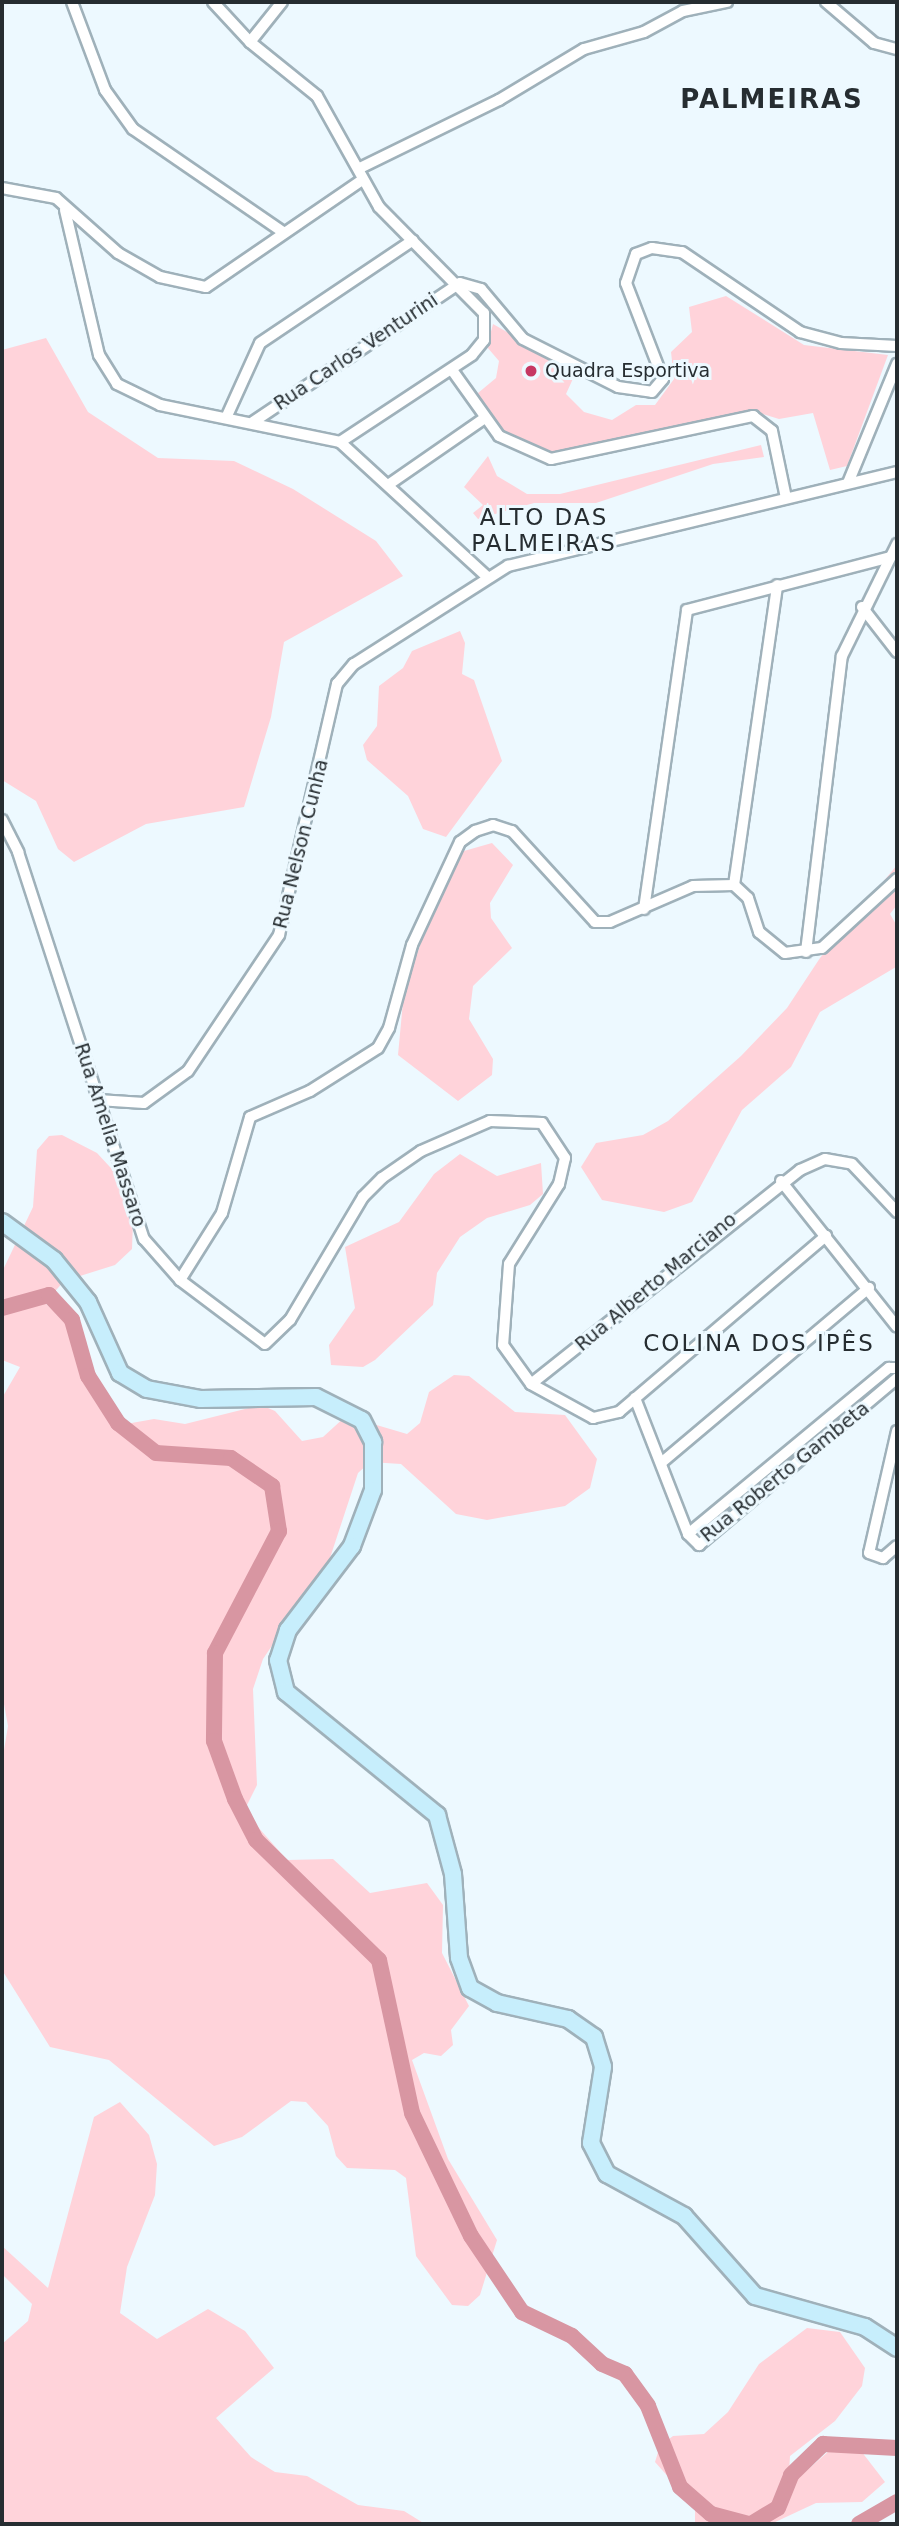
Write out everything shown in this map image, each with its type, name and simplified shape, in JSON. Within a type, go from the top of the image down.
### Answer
[{"type":"street","points":[[72,2],[105,90],[133,129],[283,232]]},
{"type":"street","points":[[213,2],[250,42],[317,96],[362,167],[362,180],[389,219],[460,283],[487,325],[484,340],[452,370],[340,442]]},
{"type":"street","points":[[250,42],[282,2]]},
{"type":"street","points":[[362,167],[499,100],[584,49],[644,32],[683,11],[727,2]]},
{"type":"street","points":[[826,2],[874,43],[897,49]]},
{"type":"street","points":[[2,188],[56,198],[65,210],[118,253],[189,287],[220,281],[283,232],[362,180]]},
{"type":"street","points":[[65,210],[109,374],[130,393],[160,405],[340,442],[485,576],[542,555],[897,472]]},
{"type":"street","points":[[226,418],[260,343],[413,240]]},
{"type":"street","points":[[460,283],[481,289],[523,339],[639,394],[661,387],[663,379],[626,283],[636,254],[652,248],[682,252],[800,332],[841,343],[897,345]]},
{"type":"street","name":"Rua Carlos Venturini","points":[[253,422],[460,283]]},
{"type":"street","points":[[848,483],[897,364]]},
{"type":"street","points":[[452,370],[482,420],[521,450],[551,459],[753,416],[772,431],[786,498]]},
{"type":"street","points":[[388,485],[482,420]]},
{"type":"street","points":[[806,952],[842,656],[862,607],[897,544]]},
{"type":"street","points":[[644,908],[683,620],[697,605],[890,557]]},
{"type":"street","name":"Rua Nelson Cunha","points":[[98,1100],[144,1103],[188,1071],[274,944],[289,909],[337,684],[354,664],[485,576]]},
{"type":"street","points":[[777,586],[734,885],[770,946],[806,952],[838,937],[897,879]]},
{"type":"street","points":[[862,607],[897,652]]},
{"type":"street","name":"Rua Amelia Massaro","points":[[2,820],[18,852],[134,1216],[180,1280],[265,1345],[290,1320],[363,1197],[421,1151],[490,1121],[542,1123],[558,1141],[565,1173],[509,1264],[503,1285],[503,1345],[531,1384]]},
{"type":"street","points":[[180,1280],[222,1213],[240,1132],[250,1117],[310,1091],[378,1048],[412,945],[460,842],[493,825],[512,831],[595,922],[644,908],[693,886],[734,885]]},
{"type":"street","points":[[2,836],[18,852]]},
{"type":"street","name":"Rua Alberto Marciano","points":[[531,1384],[781,1181],[838,1159],[865,1175],[897,1212]]},
{"type":"street","points":[[781,1181],[897,1327]]},
{"type":"street","points":[[2,1222],[64,1270],[88,1302],[120,1373],[135,1383],[201,1399],[316,1397],[362,1420],[373,1442],[373,1490],[352,1546],[288,1630],[278,1660],[286,1692],[437,1815],[453,1874],[458,1958],[470,1988],[497,2003],[568,2019],[594,2036],[603,2067],[591,2143],[607,2174],[684,2216],[755,2296],[865,2327],[897,2348]]},
{"type":"street","points":[[531,1384],[593,1418],[607,1418],[635,1398],[826,1236]]},
{"type":"street","points":[[661,1463],[869,1289]]},
{"type":"street","name":"Rua Roberto Gambeta","points":[[897,1368],[889,1368],[688,1534],[699,1545],[897,1378]]},
{"type":"street","points":[[635,1398],[688,1534]]},
{"type":"street","points":[[897,1431],[869,1543],[876,1558],[897,1546]]},
{"type":"shaded area","points":[[726,296],[804,345],[888,355],[847,466],[830,470],[813,413],[779,419],[753,411],[550,455],[498,431],[472,398],[496,378],[499,361],[487,347],[493,324],[576,372],[566,394],[584,412],[612,420],[636,405],[655,405],[674,379],[671,352],[692,332],[689,307]]},
{"type":"shaded area","points":[[46,338],[88,412],[158,458],[234,461],[293,489],[376,541],[403,576],[284,642],[271,717],[244,807],[146,824],[74,862],[58,849],[36,801],[2,780],[2,350]]},
{"type":"shaded area","points":[[761,445],[764,457],[713,464],[596,503],[534,503],[478,519],[473,513],[483,505],[464,487],[488,456],[497,476],[527,494],[560,494]]},
{"type":"shaded area","points":[[460,631],[465,643],[462,674],[474,680],[502,761],[446,837],[423,829],[408,796],[367,760],[363,745],[377,726],[379,686],[403,668],[412,651]]},
{"type":"shaded area","points":[[492,843],[513,865],[490,903],[491,918],[512,948],[473,986],[469,1019],[493,1059],[492,1075],[458,1101],[398,1055],[404,991],[448,865],[464,851]]},
{"type":"shaded area","points":[[897,865],[897,905],[890,914],[897,926],[896,967],[820,1012],[791,1067],[742,1110],[692,1202],[664,1212],[602,1200],[581,1167],[596,1143],[643,1135],[668,1121],[741,1056],[787,1008],[820,958]]},
{"type":"shaded area","points":[[62,1135],[97,1153],[134,1193],[132,1249],[115,1265],[64,1281],[45,1303],[86,1340],[95,1401],[110,1417],[126,1424],[154,1419],[185,1424],[261,1405],[275,1411],[302,1441],[323,1437],[346,1416],[407,1434],[420,1423],[429,1392],[454,1375],[469,1376],[515,1412],[565,1415],[597,1459],[590,1488],[565,1506],[487,1520],[456,1514],[401,1464],[370,1462],[358,1473],[329,1561],[263,1659],[253,1689],[257,1785],[244,1811],[287,1860],[333,1859],[370,1893],[427,1883],[443,1905],[442,1953],[469,2006],[451,2030],[453,2045],[441,2056],[424,2053],[412,2060],[448,2159],[497,2240],[480,2295],[468,2306],[452,2305],[416,2256],[406,2178],[395,2170],[347,2168],[336,2156],[328,2126],[306,2102],[291,2101],[242,2137],[214,2146],[109,2060],[50,2047],[2,1970],[2,1762],[8,1726],[2,1693],[2,1398],[20,1367],[2,1360],[2,1272],[33,1207],[37,1150],[49,1136]]},
{"type":"shaded area","points":[[460,1154],[497,1176],[541,1163],[543,1194],[530,1205],[487,1218],[460,1237],[437,1273],[433,1305],[375,1360],[363,1367],[331,1365],[329,1345],[355,1308],[345,1247],[399,1222],[434,1174]]},
{"type":"shaded area","points":[[120,2102],[149,2135],[157,2164],[155,2195],[127,2267],[120,2313],[157,2339],[208,2309],[245,2331],[274,2368],[216,2418],[251,2457],[275,2472],[307,2476],[358,2505],[404,2511],[425,2524],[2,2524],[2,2344],[28,2321],[32,2304],[2,2274],[2,2246],[48,2288],[94,2117]]},
{"type":"shaded area","points":[[807,2328],[840,2332],[865,2368],[862,2386],[835,2421],[790,2456],[789,2472],[804,2473],[829,2451],[858,2447],[885,2482],[862,2502],[816,2503],[771,2524],[695,2524],[695,2507],[655,2462],[660,2446],[673,2436],[704,2434],[728,2412],[759,2364]]},
{"type":"waterway","points":[[2,1308],[49,1295],[72,1320],[88,1376],[118,1423],[156,1453],[231,1458],[272,1486],[279,1531],[215,1653],[214,1741],[235,1799],[256,1840],[379,1960],[412,2113],[471,2236],[522,2312],[572,2336],[602,2364],[625,2374],[648,2406],[680,2487],[711,2514],[748,2524]]},
{"type":"waterway","points":[[751,2524],[778,2508],[791,2475],[823,2444],[897,2448]]},
{"type":"waterway","points":[[859,2524],[897,2502]]},
{"type":"place","name":"Quadra Esportiva","points":[[531,371]]},
{"type":"district","name":"PALMEIRAS","points":[[772,100]]},
{"type":"district","name":"ALTO DAS PALMEIRAS","points":[[544,530]]},
{"type":"district","name":"COLINA DOS IPÊS","points":[[759,1343]]}]
